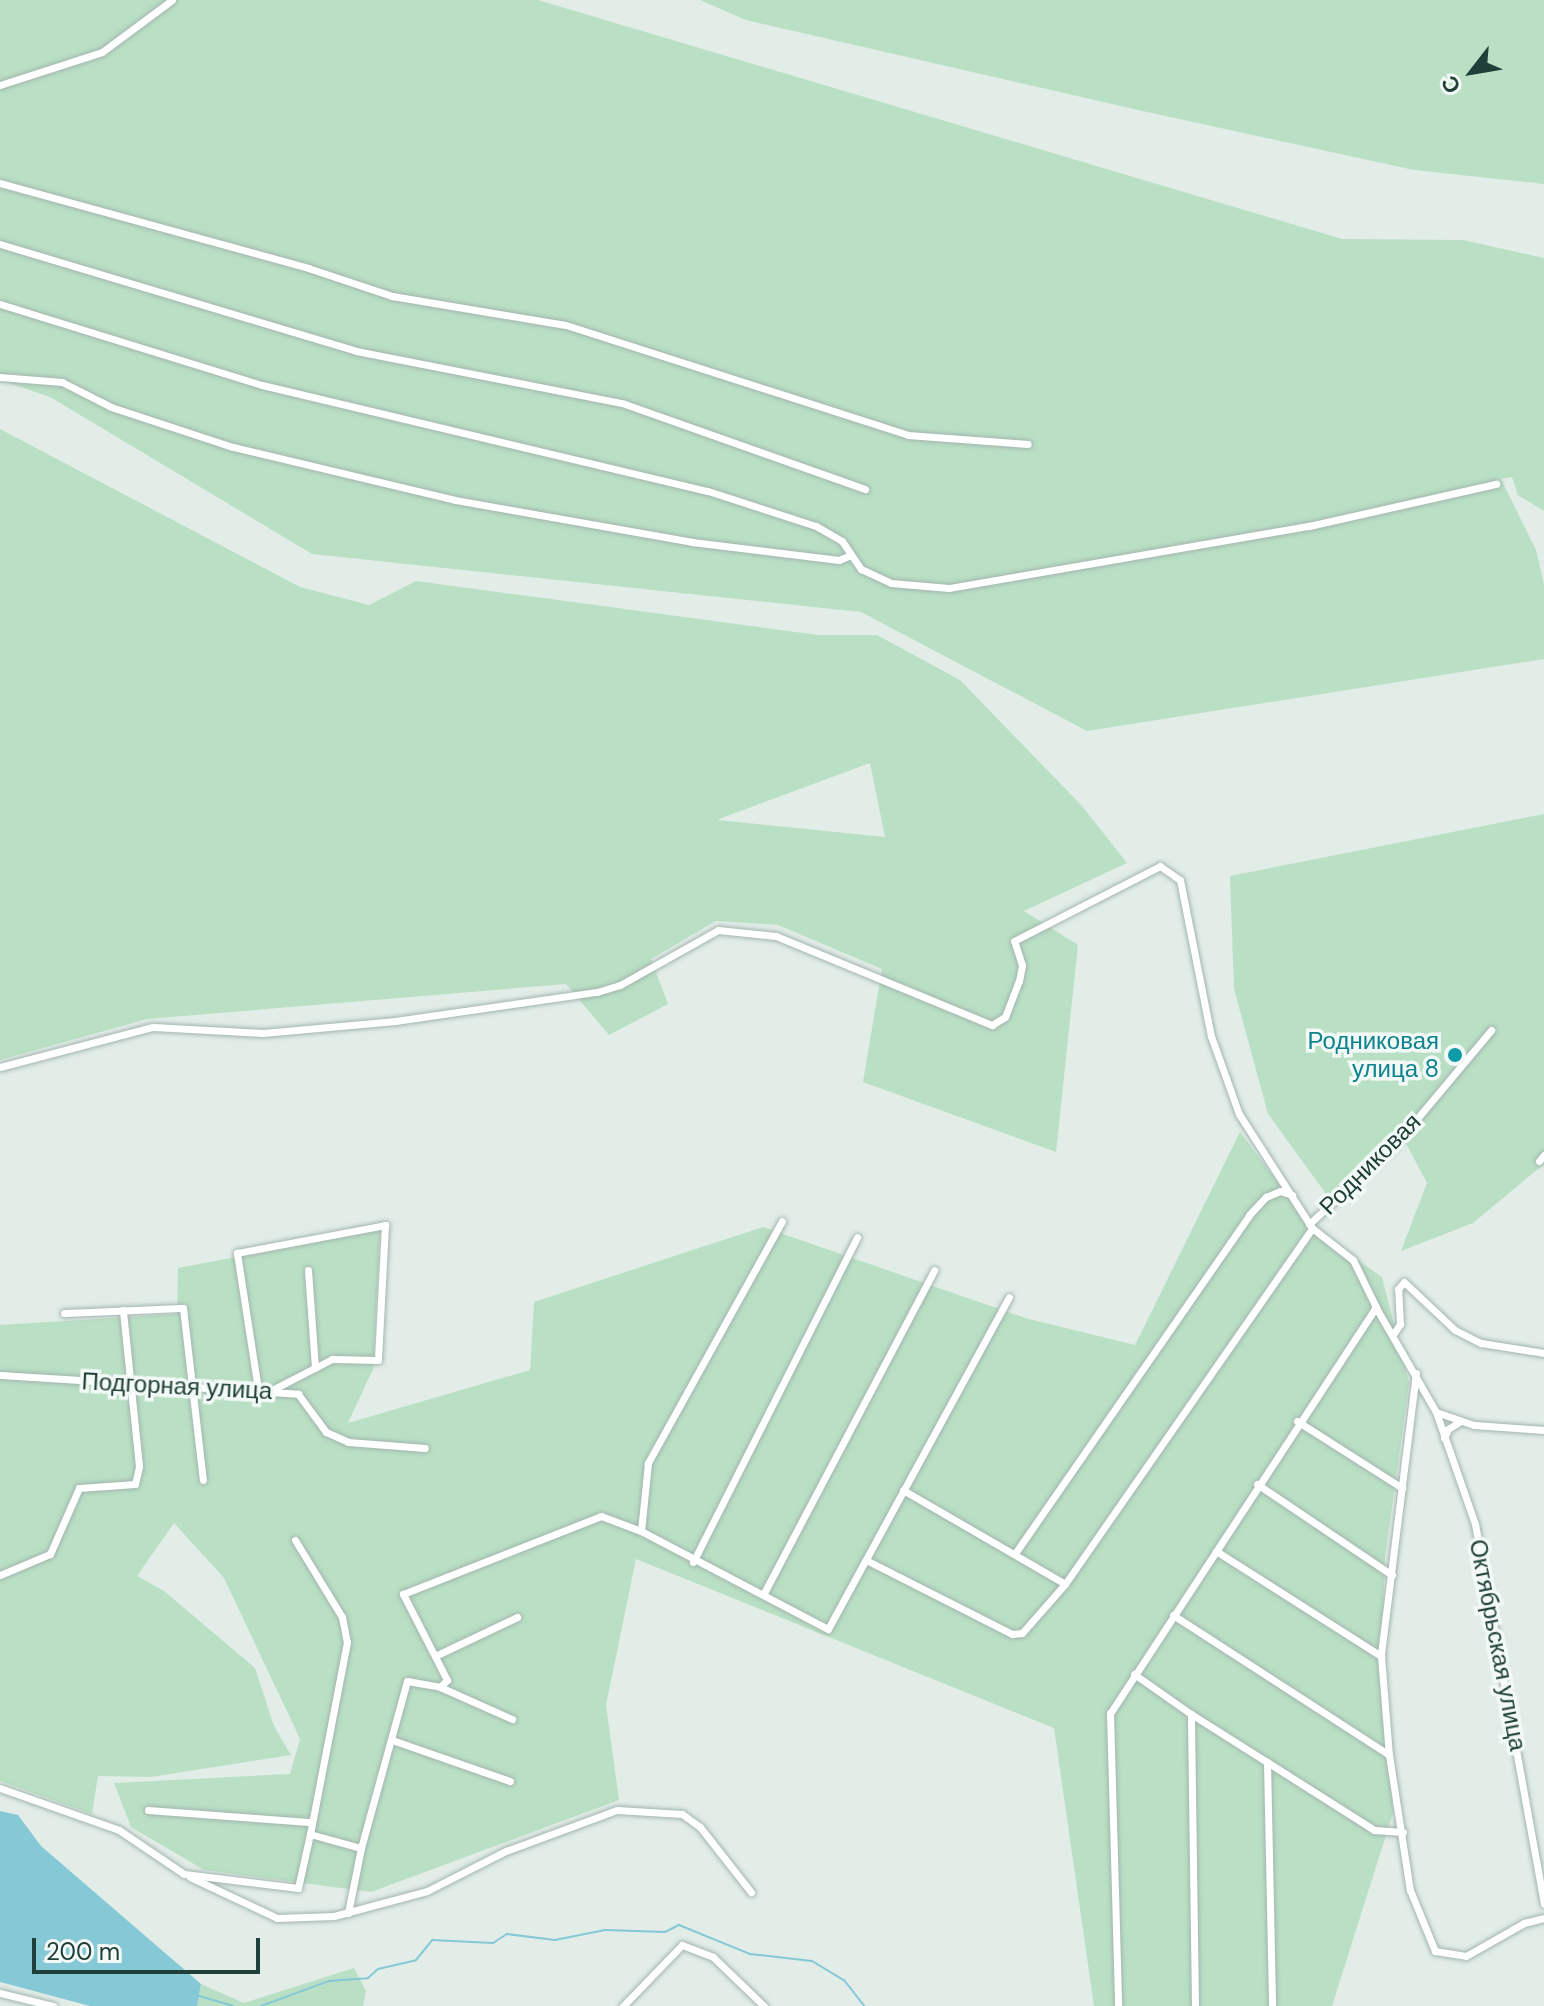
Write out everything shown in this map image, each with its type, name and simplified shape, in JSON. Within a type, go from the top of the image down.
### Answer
[{"type":"street","points":[[0,85],[102,52],[172,0]]},
{"type":"street","points":[[0,183],[308,268],[392,296],[566,325],[908,435],[1028,444]]},
{"type":"street","points":[[0,244],[356,351],[622,403],[865,489]]},
{"type":"street","points":[[0,304],[262,385],[708,491],[816,526],[842,541],[848,556],[861,569],[891,583],[949,588],[1309,526],[1496,484]]},
{"type":"street","points":[[0,377],[62,382],[111,407],[233,447],[440,497],[692,542],[839,560],[848,556]]},
{"type":"street","points":[[0,1067],[153,1027],[263,1033],[395,1021],[597,992],[620,985],[718,930],[776,936],[992,1025],[1005,1017],[1019,981],[1022,965],[1014,941],[1160,866],[1180,880],[1211,1036],[1239,1114],[1311,1226]]},
{"type":"street","name":"Родниковая","points":[[866,1560],[1012,1634],[1032,1626],[1065,1584],[1311,1226],[1395,1145],[1491,1030]]},
{"type":"street","points":[[1016,1552],[1249,1215],[1266,1197],[1280,1191],[1292,1195]]},
{"type":"street","points":[[641,1531],[648,1463],[782,1221]]},
{"type":"street","points":[[258,1389],[237,1253],[385,1225],[378,1360],[332,1359],[272,1390]]},
{"type":"street","name":"Октябрьская улица","points":[[1311,1226],[1353,1260],[1375,1306],[1394,1333],[1436,1412],[1461,1483],[1475,1524],[1509,1694],[1544,1904]]},
{"type":"street","points":[[693,1562],[857,1237]]},
{"type":"street","points":[[308,1270],[315,1368]]},
{"type":"street","points":[[764,1593],[934,1270]]},
{"type":"street","points":[[1394,1333],[1400,1324],[1398,1289],[1404,1282],[1455,1330],[1481,1343],[1544,1353]]},
{"type":"street","points":[[440,1687],[447,1680],[403,1594],[601,1516],[641,1531],[693,1562],[764,1593],[828,1629],[1009,1297]]},
{"type":"street","points":[[1118,2006],[1110,1713],[1297,1421],[1375,1306]]},
{"type":"street","points":[[64,1313],[183,1308],[203,1480]]},
{"type":"street","points":[[0,1575],[50,1554],[79,1488],[135,1484],[139,1466],[123,1310]]},
{"type":"street","points":[[1416,1373],[1381,1656],[1389,1755],[1410,1890],[1435,1951],[1466,1956],[1524,1923],[1544,1918]]},
{"type":"street","name":"Подгорная улица","points":[[1,1375],[258,1389],[298,1394],[326,1432],[348,1442],[425,1448]]},
{"type":"street","points":[[1436,1412],[1462,1421],[1544,1430]]},
{"type":"street","points":[[1297,1421],[1402,1488]]},
{"type":"street","points":[[1444,1438],[1448,1429],[1462,1421]]},
{"type":"street","points":[[1257,1484],[1392,1575]]},
{"type":"street","points":[[903,1490],[1016,1552],[1065,1584]]},
{"type":"street","points":[[184,1874],[298,1888],[347,1642],[342,1617],[295,1540]]},
{"type":"street","points":[[1216,1551],[1381,1656]]},
{"type":"street","points":[[1173,1615],[1389,1755]]},
{"type":"street","points":[[435,1656],[517,1617]]},
{"type":"street","points":[[1134,1674],[1191,1714],[1374,1830],[1403,1832]]},
{"type":"street","points":[[348,1913],[361,1848],[407,1681],[440,1687],[512,1719]]},
{"type":"street","points":[[1191,1714],[1195,2006]]},
{"type":"street","points":[[392,1740],[510,1781]]},
{"type":"street","points":[[1267,1762],[1272,2006]]},
{"type":"street","points":[[0,1788],[119,1830],[184,1874],[254,1911],[277,1918],[348,1913],[427,1891],[506,1851],[617,1810],[682,1814],[700,1827],[751,1892]]},
{"type":"street","points":[[148,1810],[309,1822]]},
{"type":"street","points":[[310,1834],[361,1848]]},
{"type":"street","points":[[623,2006],[682,1945],[713,1957],[764,2006]]},
{"type":"street","points":[[0,1993],[53,2006]]},
{"type":"green space","points":[[0,0],[538,0],[1342,239],[1463,240],[1544,258],[1544,511],[1518,495],[1512,477],[1501,479],[1536,550],[1544,584],[1544,659],[1087,731],[861,612],[312,554],[50,397],[0,380]]},
{"type":"green space","points":[[700,0],[1544,0],[1544,184],[1414,170],[1138,110],[746,20]]},
{"type":"green space","points":[[0,429],[300,587],[369,605],[416,581],[818,635],[877,635],[960,680],[1082,806],[1127,863],[1024,911],[1078,945],[1056,1152],[863,1082],[882,969],[778,925],[716,921],[651,959],[668,1004],[609,1035],[566,984],[147,1019],[0,1060]],"holes":[[[870,763],[885,837],[718,820]]]},
{"type":"green space","points":[[1544,814],[1544,1164],[1473,1223],[1401,1251],[1427,1183],[1403,1138],[1332,1202],[1268,1114],[1234,989],[1230,876]]},
{"type":"green space","points":[[1240,1132],[1312,1228],[1382,1277],[1409,1383],[1385,1558],[1381,1656],[1393,1813],[1332,2006],[1094,2006],[1054,1728],[636,1559],[606,1705],[619,1800],[371,1892],[204,1870],[131,1827],[114,1783],[290,1774],[300,1739],[224,1578],[174,1523],[137,1576],[164,1591],[255,1668],[274,1726],[291,1755],[151,1777],[98,1776],[92,1814],[0,1781],[0,1325],[177,1314],[178,1268],[380,1230],[373,1369],[348,1423],[530,1370],[534,1302],[763,1227],[1025,1318],[1135,1345]]},
{"type":"green space","points":[[354,1968],[366,1991],[363,2006],[197,2006],[201,1984],[244,2003]]},
{"type":"water","points":[[0,1811],[18,1815],[41,1846],[201,1984],[197,2006],[90,2006],[0,1982]]},
{"type":"waterway","points":[[261,2006],[329,1981],[368,1978],[378,1969],[416,1960],[432,1940],[493,1943],[507,1934],[555,1940],[605,1930],[665,1932],[679,1925],[750,1954],[812,1961],[844,1980],[864,2006]]},
{"type":"waterway","points":[[199,1996],[233,2006]]},
{"type":"place","name":"Родниковая улица 8","points":[[1455,1055]]}]
